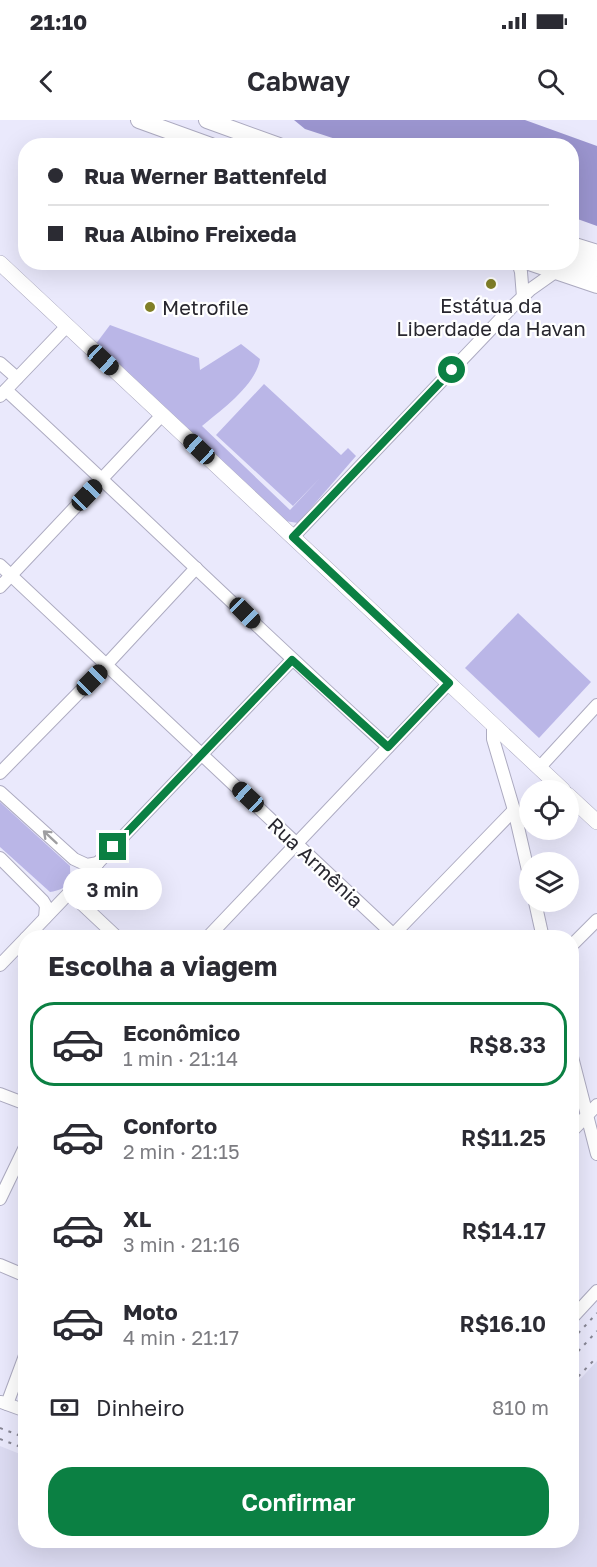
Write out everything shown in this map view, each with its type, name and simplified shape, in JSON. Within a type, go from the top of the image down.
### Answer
[{"type":"highway","points":[[139,120],[189,138]]},
{"type":"highway","points":[[207,120],[257,138]]},
{"type":"highway","points":[[579,247],[597,254]]},
{"type":"highway","points":[[579,264],[597,270]]},
{"type":"highway","points":[[550,270],[597,285]]},
{"type":"main road","points":[[0,263],[552,780]]},
{"type":"main road","points":[[579,805],[597,822]]},
{"type":"street","points":[[520,270],[523,297]]},
{"type":"street","points":[[293,537],[523,297],[555,272]]},
{"type":"street","points":[[67,326],[3,393],[102,479],[292,660],[388,747]]},
{"type":"street","points":[[0,363],[17,378]]},
{"type":"street","points":[[0,587],[162,414]]},
{"type":"street","name":"Rua Armênia","points":[[0,565],[297,843],[386,930]]},
{"type":"street","points":[[98,863],[87,865],[74,859],[3,794],[1,771],[107,664],[196,568]]},
{"type":"street","points":[[34,930],[292,660]]},
{"type":"street","points":[[215,930],[449,683]]},
{"type":"street","points":[[539,768],[597,705]]},
{"type":"street","points":[[493,726],[493,739],[524,852]]},
{"type":"street","points":[[500,763],[512,744]]},
{"type":"street","points":[[400,930],[514,810]]},
{"type":"street","points":[[0,858],[40,896],[46,906],[45,918]]},
{"type":"street","points":[[70,893],[74,859]]},
{"type":"street","points":[[40,896],[52,899],[70,893]]},
{"type":"street","points":[[70,893],[109,930]]},
{"type":"street","points":[[537,912],[541,930]]},
{"type":"street","points":[[579,938],[597,920]]},
{"type":"street","points":[[0,965],[18,946]]},
{"type":"street","points":[[579,1086],[597,1154]]},
{"type":"street","points":[[0,1094],[18,1101]]},
{"type":"street","points":[[579,1122],[597,1105]]},
{"type":"street","points":[[0,1198],[18,1161]]},
{"type":"street","points":[[0,1265],[18,1273]]},
{"type":"street","points":[[579,1310],[597,1291]]},
{"type":"street","points":[[18,1370],[3,1403],[18,1409]]},
{"type":"shaded area","points":[[294,120],[525,120],[575,138],[333,138],[305,129]]},
{"type":"shaded area","points":[[579,140],[597,146],[597,226],[579,220]]},
{"type":"shaded area","points":[[110,325],[199,358],[200,370],[241,344],[260,359],[257,369],[245,387],[228,405],[202,426],[290,510],[321,477],[293,506],[216,435],[264,384],[341,455],[348,448],[356,456],[298,523],[285,521],[95,345]]},
{"type":"shaded area","points":[[518,613],[591,682],[539,738],[465,668]]},
{"type":"shaded area","points":[[0,802],[70,866],[67,885],[50,892],[0,847]]},
{"type":"shaded area","points":[[597,1361],[597,1567],[0,1567],[0,1446],[18,1453],[18,1548],[579,1548],[579,1380]]},
{"type":"railway","points":[[579,1332],[597,1313]]},
{"type":"railway","points":[[579,1350],[597,1331]]},
{"type":"railway","points":[[579,1376],[597,1357]]},
{"type":"railway","points":[[0,1428],[18,1435]]},
{"type":"railway","points":[[0,1439],[18,1446]]},
{"type":"place","name":"Estátua da Liberdade da Havan","points":[[491,284]]},
{"type":"place","name":"Metrofile","points":[[150,307]]},
{"type":"route","points":[[113,847],[292,660],[388,747],[449,683],[293,537],[452,370]]}]
